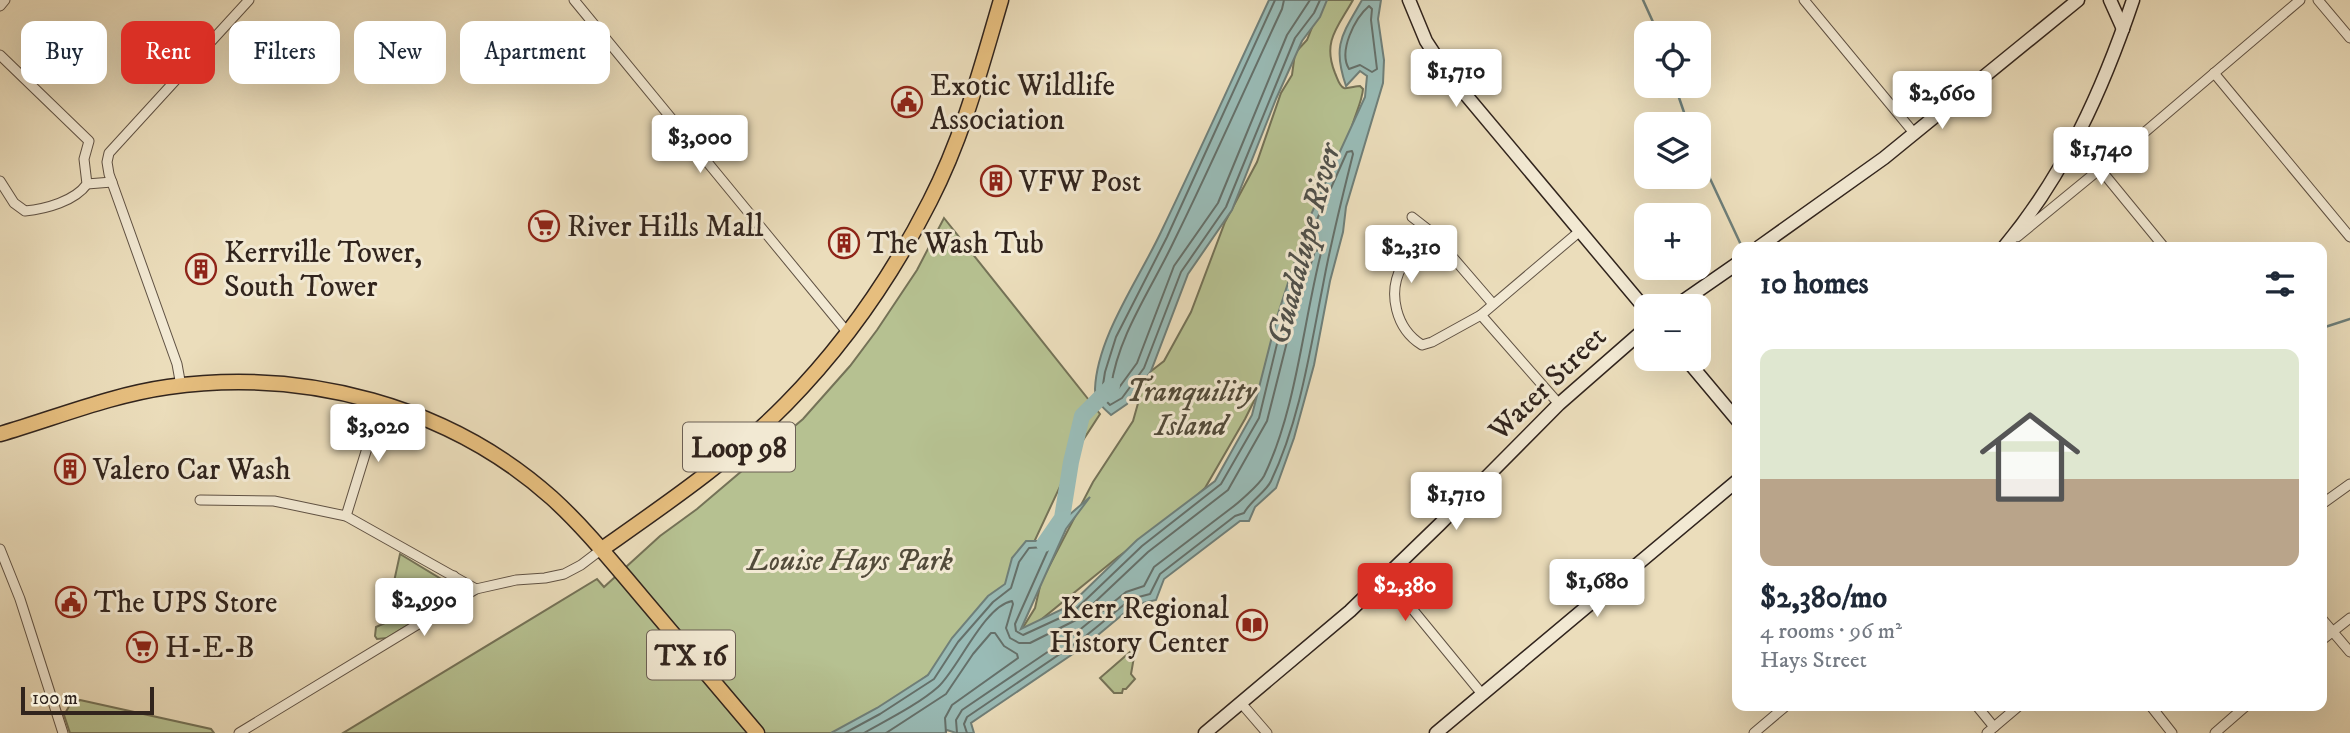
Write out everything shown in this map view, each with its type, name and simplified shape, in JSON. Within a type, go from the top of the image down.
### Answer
[{"type":"main road","name":"Loop 98","points":[[602,549],[672,500],[742,444],[785,405],[847,332],[889,273],[931,199],[956,144],[1002,0]]},
{"type":"main road","name":"TX 16","points":[[0,434],[132,394],[224,382],[279,383],[334,390],[381,402],[429,421],[505,462],[551,497],[602,549],[757,733]]},
{"type":"street","points":[[0,6],[5,0]]},
{"type":"street","points":[[181,386],[177,364],[111,182],[108,153],[249,0]]},
{"type":"street","points":[[574,0],[847,332]]},
{"type":"street","points":[[1409,0],[1433,53],[1634,295]]},
{"type":"street","points":[[1804,0],[1914,133]]},
{"type":"street","points":[[1766,242],[1884,158],[2078,0]]},
{"type":"street","points":[[2110,0],[2123,29]]},
{"type":"street","points":[[2008,242],[2046,188],[2082,128],[2133,0]]},
{"type":"street","points":[[2010,242],[2300,0]]},
{"type":"street","points":[[2318,0],[2350,38]]},
{"type":"street","points":[[0,55],[89,141],[84,159],[87,184],[71,198],[38,210],[25,211],[14,203],[0,181]]},
{"type":"street","points":[[2214,73],[2350,237]]},
{"type":"street","points":[[2100,169],[2160,242]]},
{"type":"street","points":[[87,184],[111,182]]},
{"type":"street","points":[[1412,217],[1430,231],[1493,304]]},
{"type":"street","points":[[1430,231],[1398,274],[1395,306],[1400,323],[1422,345],[1481,315],[1580,231]]},
{"type":"street","points":[[1693,294],[1732,267]]},
{"type":"street","points":[[1481,315],[1559,404]]},
{"type":"street","name":"Water Street","points":[[1205,733],[1386,577],[1559,404],[1634,338]]},
{"type":"street","points":[[1696,371],[1732,414]]},
{"type":"street","points":[[346,516],[381,402]]},
{"type":"street","points":[[2327,500],[2350,484]]},
{"type":"street","points":[[1436,733],[1732,485]]},
{"type":"street","points":[[200,500],[274,501],[346,516],[477,589]]},
{"type":"street","points":[[0,549],[20,599],[63,733]]},
{"type":"street","points":[[239,733],[477,589],[516,580],[564,574],[602,549]]},
{"type":"street","points":[[454,576],[455,602]]},
{"type":"street","points":[[1386,577],[1482,694]]},
{"type":"street","points":[[2327,636],[2350,618]]},
{"type":"street","points":[[2327,625],[2350,652]]},
{"type":"street","points":[[1241,703],[1267,733]]},
{"type":"street","points":[[1756,732],[1780,711]]},
{"type":"street","points":[[1980,711],[1991,730],[2013,711]]},
{"type":"street","points":[[2155,711],[2172,733]]},
{"type":"street","points":[[2215,733],[2240,711]]},
{"type":"green space","name":"Tranquility Island","points":[[1323,0],[1353,0],[1331,43],[1331,62],[1342,87],[1360,86],[1363,89],[1350,134],[1259,391],[1205,488],[1180,511],[1027,631],[1022,629],[1035,608],[1041,582],[1093,482],[1133,421],[1146,375],[1164,361],[1191,312],[1225,222],[1257,162],[1281,93],[1292,75],[1295,53],[1307,40]]},
{"type":"green space","name":"Louise Hays Park","points":[[944,218],[1100,414],[1078,448],[1006,602],[928,675],[851,733],[343,733],[597,579],[604,587],[660,536],[697,509],[803,419],[850,366],[877,330],[917,270]]},
{"type":"green space","points":[[400,554],[446,582],[449,593],[444,603],[387,638],[377,639],[376,627],[385,623]]},
{"type":"green space","points":[[1130,652],[1134,657],[1131,674],[1135,679],[1122,693],[1114,693],[1100,678]]},
{"type":"green space","points":[[80,700],[211,729],[214,733],[70,733],[64,715],[71,703]]},
{"type":"water","points":[[1269,0],[1327,0],[1320,17],[1302,41],[1232,210],[1188,274],[1151,371],[1127,404],[1111,415],[1100,404],[1095,393],[1103,349],[1120,309],[1175,203]]},
{"type":"water","points":[[1362,0],[1381,0],[1378,19],[1384,60],[1383,83],[1346,207],[1314,365],[1294,438],[1276,488],[1255,507],[1249,521],[1240,521],[1164,579],[1156,600],[1134,605],[1086,645],[971,723],[974,733],[947,730],[945,733],[831,733],[877,708],[928,675],[952,638],[988,596],[1005,584],[1012,558],[1026,541],[1039,541],[1090,497],[1066,529],[1021,629],[1069,606],[1137,540],[1215,481],[1252,415],[1277,317],[1308,221],[1365,97],[1367,76],[1360,71],[1346,86],[1340,60],[1344,32]]},
{"type":"waterway","points":[[1643,0],[1653,21]]},
{"type":"waterway","points":[[1679,98],[1684,112]]},
{"type":"waterway","points":[[1711,181],[1740,242]]},
{"type":"waterway","points":[[2327,326],[2350,319]]},
{"type":"waterway","name":"Guadalupe River","points":[[1044,544],[1062,518],[1082,416],[1112,386]]},
{"type":"place","name":"Exotic Wildlife Association","points":[[907,102]]},
{"type":"place","name":"VFW Post","points":[[996,181]]},
{"type":"place","name":"River Hills Mall","points":[[544,226]]},
{"type":"place","name":"The Wash Tub","points":[[844,243]]},
{"type":"place","name":"Kerrville Tower, South Tower","points":[[201,269]]},
{"type":"place","name":"Valero Car Wash","points":[[70,469]]},
{"type":"place","name":"The UPS Store","points":[[71,602]]},
{"type":"place","name":"Kerr Regional History Center","points":[[1252,625]]},
{"type":"place","name":"H-E-B","points":[[142,647]]}]
